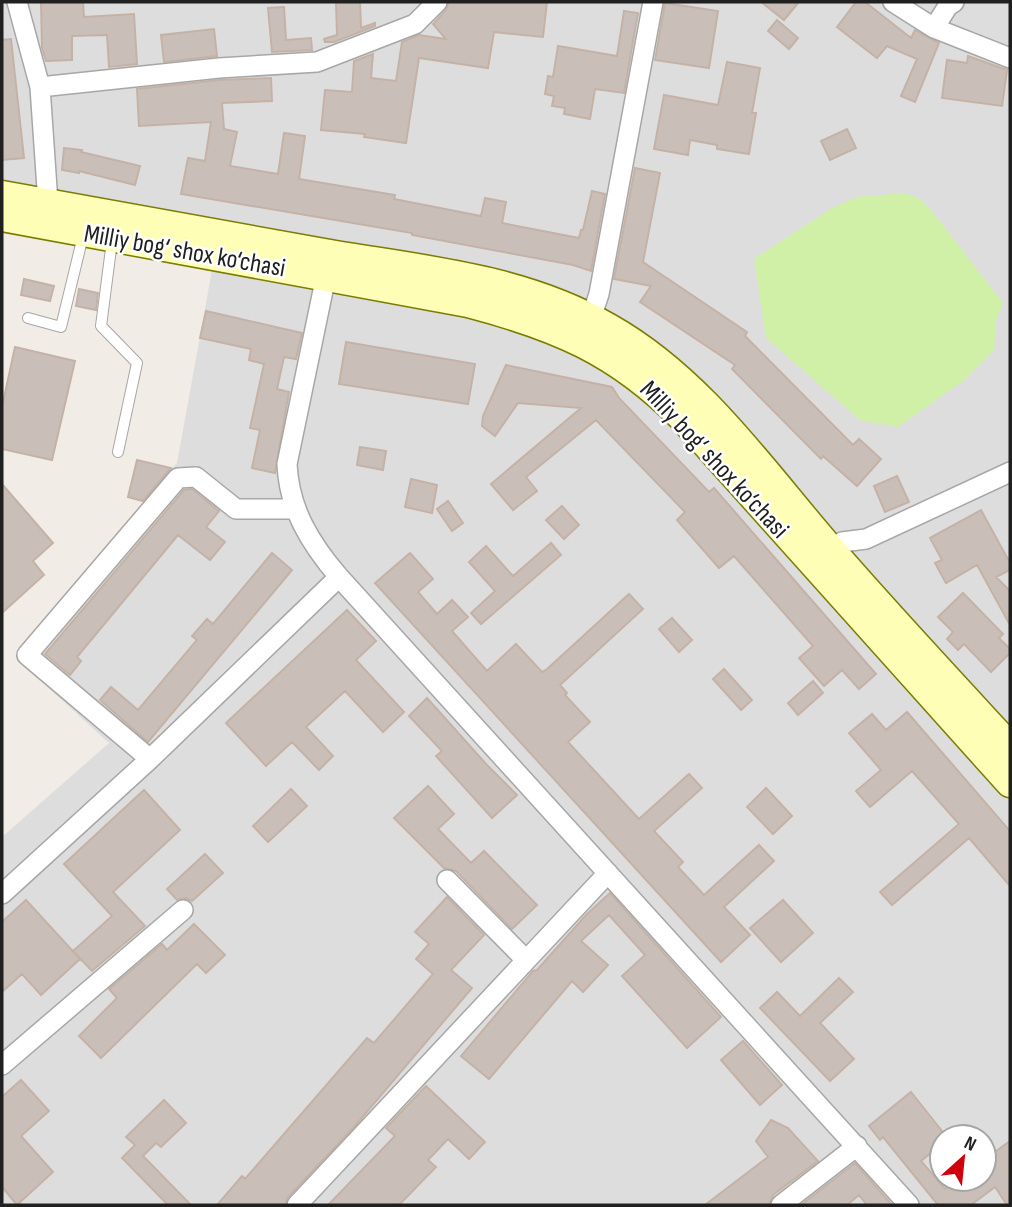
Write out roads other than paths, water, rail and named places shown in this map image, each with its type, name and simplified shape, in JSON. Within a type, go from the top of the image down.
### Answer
[{"type":"main road","name":"Milliy bog‘ shox ko‘chasi","points":[[2,195],[475,277],[534,294],[591,318],[633,343],[697,396],[823,559]]},
{"type":"main road","name":"Milliy bog‘ shox ko‘chasi","points":[[2,217],[468,303],[512,315],[581,341],[611,358],[648,385],[682,416],[823,559],[1007,766]]},
{"type":"street","points":[[17,2],[40,87],[48,203]]},
{"type":"street","points":[[40,87],[219,68],[317,62],[415,24],[438,2]]},
{"type":"street","points":[[591,318],[599,294],[653,2]]},
{"type":"street","points":[[893,2],[934,28],[1010,58]]},
{"type":"street","points":[[934,28],[948,6],[954,2]]},
{"type":"street","points":[[326,276],[287,464],[295,509],[314,545],[339,577],[909,1205]]},
{"type":"street","points":[[823,559],[842,542],[866,538],[1010,472]]},
{"type":"street","points":[[150,759],[27,654],[178,478],[196,477],[236,509],[295,509]]},
{"type":"street","points":[[2,894],[150,759],[339,577]]},
{"type":"street","points":[[298,1205],[608,873]]},
{"type":"street","points":[[447,880],[526,960]]},
{"type":"street","points":[[2,1065],[183,910]]},
{"type":"street","points":[[780,1205],[857,1146]]},
{"type":"lane","points":[[28,318],[61,327],[84,232]]},
{"type":"lane","points":[[113,237],[101,326],[137,363],[118,452]]}]
